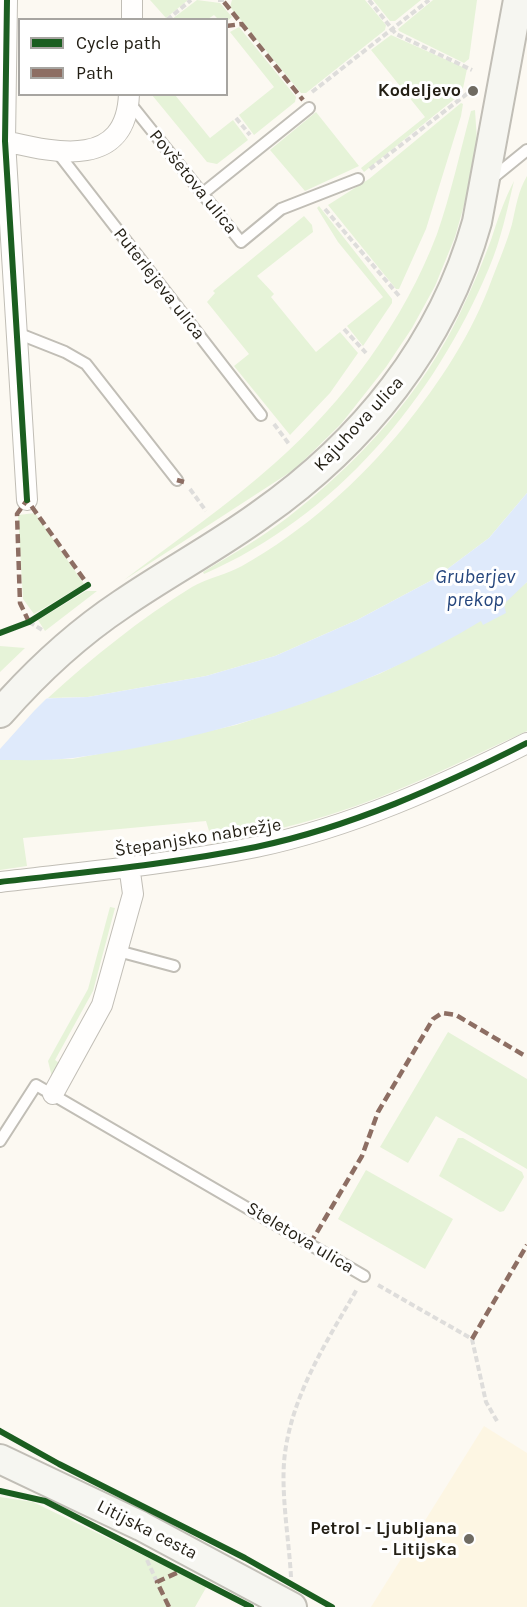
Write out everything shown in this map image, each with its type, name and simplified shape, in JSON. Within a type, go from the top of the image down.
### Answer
[{"type":"main road","name":"Kajuhova ulica","points":[[0,713],[50,646],[260,516],[307,480],[351,438],[412,365],[444,311],[470,248],[485,184],[518,0]]},
{"type":"main road","name":"Litijska cesta","points":[[0,1459],[292,1595]]},
{"type":"street","points":[[7,0],[4,141],[27,500]]},
{"type":"street","name":"Povšetova ulica","points":[[4,141],[58,153],[78,153],[106,141],[120,128],[129,98]]},
{"type":"street","name":"Štepanjsko nabrežje","points":[[0,882],[258,846],[311,832],[412,797],[527,743]]},
{"type":"street","points":[[53,1094],[102,1005],[133,894],[129,865]]},
{"type":"lane","name":"Povšetova ulica","points":[[129,98],[241,242],[281,209],[357,179]]},
{"type":"lane","points":[[202,194],[309,108]]},
{"type":"lane","points":[[485,184],[527,150]]},
{"type":"lane","name":"Puterlejeva ulica","points":[[58,153],[261,415]]},
{"type":"lane","points":[[17,333],[65,352],[86,364],[181,481]]},
{"type":"lane","points":[[118,951],[174,966]]},
{"type":"lane","points":[[0,1141],[36,1085],[53,1094]]},
{"type":"lane","name":"Steletova ulica","points":[[53,1094],[364,1276]]},
{"type":"path","points":[[169,18],[191,0]]},
{"type":"path","points":[[218,0],[226,0]]},
{"type":"path","points":[[369,0],[396,34],[472,70]]},
{"type":"path","points":[[309,108],[303,100],[429,0]]},
{"type":"path","points":[[357,179],[468,93]]},
{"type":"path","points":[[314,196],[400,297]]},
{"type":"path","points":[[344,329],[366,353]]},
{"type":"path","points":[[261,415],[271,419],[289,444]]},
{"type":"path","points":[[181,481],[206,511]]},
{"type":"path","points":[[30,622],[50,646]]},
{"type":"path","points":[[292,1595],[285,1455],[291,1419],[303,1387],[364,1276]]},
{"type":"path","points":[[142,1549],[157,1582]]},
{"type":"shaded area","points":[[484,1426],[527,1453],[527,1607],[371,1607]]},
{"type":"green space","points":[[150,0],[188,0],[166,18]]},
{"type":"green space","points":[[197,0],[220,3],[232,17],[228,20],[228,18],[217,18],[214,15],[210,18],[173,18]]},
{"type":"green space","points":[[232,0],[365,0],[386,25],[385,30],[306,93],[301,93],[230,7]]},
{"type":"green space","points":[[373,0],[421,0],[395,21],[390,21]]},
{"type":"green space","points":[[433,0],[477,0],[469,59],[464,63],[398,29]]},
{"type":"green space","points":[[239,27],[296,97],[295,102],[254,135],[239,115],[274,87],[230,32]]},
{"type":"green space","points":[[391,35],[467,69],[462,93],[364,172],[361,168],[425,117],[371,50]]},
{"type":"green space","points":[[153,96],[176,96],[210,138],[233,120],[248,140],[217,164],[207,162]]},
{"type":"green space","points":[[461,103],[463,104],[461,116],[426,229],[399,289],[396,289],[328,205],[369,179]]},
{"type":"green space","points":[[475,110],[478,156],[455,237],[435,286],[412,328],[386,367],[341,424],[295,469],[124,580],[220,508],[275,463],[325,413],[370,358],[408,298],[437,234],[471,111]]},
{"type":"green space","points":[[316,112],[359,166],[305,191],[270,150]]},
{"type":"green space","points":[[527,176],[527,493],[489,538],[434,579],[357,620],[275,656],[206,676],[88,697],[48,698],[117,639],[173,599],[198,584],[242,566],[309,521],[349,486],[387,447],[442,375],[475,319],[505,245],[519,193]]},
{"type":"green space","points":[[514,181],[489,268],[440,363],[409,407],[375,449],[338,487],[296,521],[252,550],[204,574],[203,572],[277,525],[313,497],[363,450],[408,398],[446,341],[461,311]]},
{"type":"green space","points":[[319,206],[392,299],[392,303],[363,346],[347,326],[383,297],[338,242],[317,208]]},
{"type":"green space","points":[[304,216],[312,225],[313,232],[257,276],[274,294],[271,297],[316,352],[340,332],[358,353],[330,393],[290,435],[234,366],[249,354],[207,302],[215,293],[213,291]]},
{"type":"green space","points":[[35,513],[84,584],[34,614],[23,599],[18,515]]},
{"type":"green space","points":[[527,582],[527,731],[404,787],[354,807],[300,823],[213,844],[206,821],[23,838],[27,866],[0,870],[0,760],[72,759],[236,725],[303,703],[379,674],[443,642],[481,620]]},
{"type":"green space","points":[[86,591],[97,591],[45,631],[38,620]]},
{"type":"green space","points":[[0,646],[25,648],[0,672]]},
{"type":"green space","points":[[110,907],[115,908],[93,991],[55,1060],[62,1065],[52,1077],[48,1061],[88,989]]},
{"type":"green space","points":[[448,1032],[527,1079],[527,1169],[436,1116],[408,1163],[380,1147]]},
{"type":"green space","points":[[458,1138],[463,1138],[522,1172],[524,1177],[504,1211],[500,1212],[439,1176]]},
{"type":"green space","points":[[366,1170],[453,1219],[425,1269],[338,1219]]},
{"type":"green space","points":[[0,1497],[33,1502],[207,1586],[195,1607],[0,1607]]},
{"type":"water","name":"Gruberjev prekop","points":[[527,493],[527,582],[504,604],[506,613],[483,625],[481,621],[435,647],[336,691],[232,726],[125,750],[73,758],[0,760],[0,700],[88,697],[206,676],[275,656],[357,620],[434,579],[489,538]]},
{"type":"pier","points":[[50,695],[34,711],[0,749],[0,697]]},
{"type":"marked path","points":[[224,2],[303,100]]},
{"type":"marked path","points":[[228,26],[242,24]]},
{"type":"marked path","points":[[177,480],[184,482]]},
{"type":"marked path","points":[[29,622],[20,603],[17,514],[27,500],[88,585],[84,588]]},
{"type":"marked path","points":[[310,1244],[362,1156],[378,1112],[433,1019],[442,1013],[456,1015],[527,1057]]},
{"type":"marked path","points":[[472,1339],[527,1245]]},
{"type":"marked path","points":[[169,1607],[157,1582],[183,1570]]},
{"type":"cycle path","points":[[7,0],[5,141],[27,500]]},
{"type":"cycle path","points":[[0,633],[29,622],[88,585]]},
{"type":"cycle path","points":[[0,882],[193,858],[291,839],[395,804],[527,743]]},
{"type":"cycle path","points":[[0,1431],[59,1464],[245,1558],[332,1607]]},
{"type":"cycle path","points":[[0,1491],[45,1501],[251,1607]]},
{"type":"place","name":"Kodeljevo","points":[[473,91]]},
{"type":"place","name":"Petrol - Ljubljana - Litijska","points":[[469,1539]]}]
